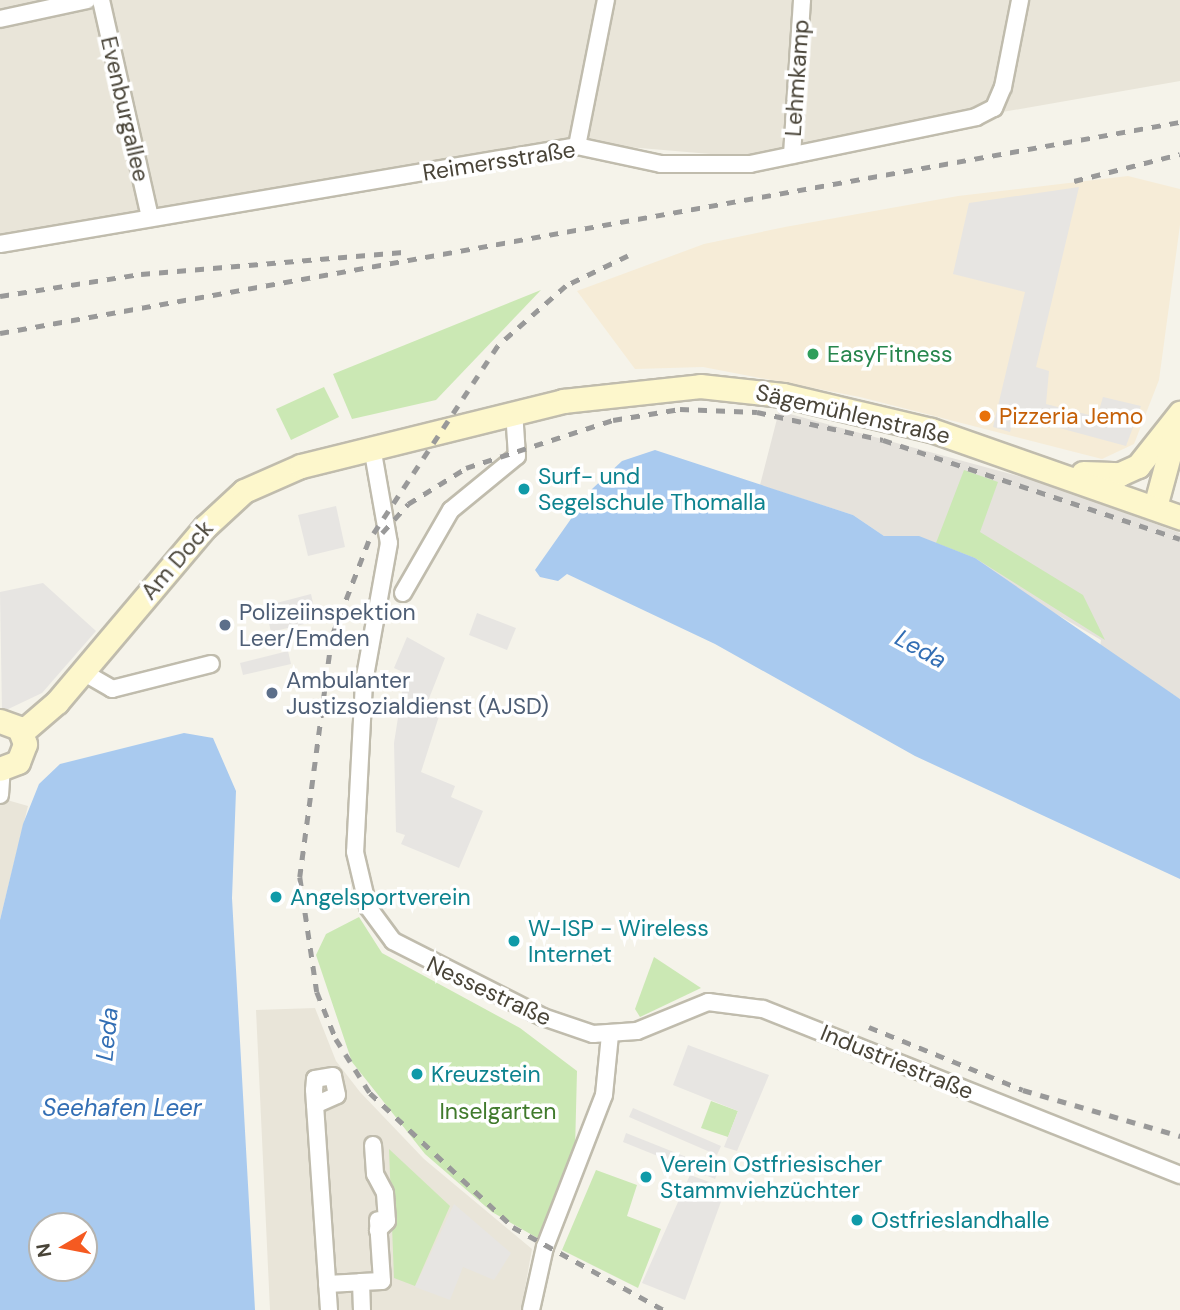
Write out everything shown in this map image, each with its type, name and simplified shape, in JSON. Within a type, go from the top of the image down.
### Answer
[{"type":"main road","name":"Sägemühlenstraße","points":[[372,447],[514,411],[632,390],[741,388],[922,427],[1062,471],[1180,517]]},
{"type":"main road","points":[[1062,471],[1105,475],[1138,466],[1180,415]]},
{"type":"main road","points":[[1155,507],[1180,415]]},
{"type":"main road","name":"Am Dock","points":[[1,769],[23,755],[22,732],[83,672],[238,496],[279,474],[372,447]]},
{"type":"main road","points":[[0,720],[22,732]]},
{"type":"street","points":[[0,19],[87,0]]},
{"type":"street","name":"Evenburgallee","points":[[101,0],[150,218]]},
{"type":"street","points":[[577,146],[606,0]]},
{"type":"street","name":"Lehmkamp","points":[[792,155],[802,0]]},
{"type":"street","name":"Reimersstraße","points":[[0,244],[577,146],[700,167],[792,155],[994,108],[1020,0]]},
{"type":"street","points":[[403,593],[445,517],[477,483],[517,456],[514,411]]},
{"type":"street","name":"Nessestraße","points":[[372,447],[389,543],[369,643],[354,828],[358,874],[374,918],[408,954],[576,1031],[610,1035]]},
{"type":"street","points":[[83,672],[112,689],[211,664]]},
{"type":"street","points":[[0,795],[1,769]]},
{"type":"street","name":"Industriestraße","points":[[610,1035],[708,1002],[746,1004],[1180,1175]]},
{"type":"street","points":[[531,1310],[545,1247],[604,1095],[610,1035]]},
{"type":"street","points":[[315,1105],[329,1310]]},
{"type":"street","points":[[327,1284],[382,1281],[378,1224],[387,1221],[385,1193],[375,1174],[373,1145]]},
{"type":"street","points":[[361,1282],[362,1310]]},
{"type":"shaded area","points":[[0,0],[1180,0],[1180,81],[746,157],[616,146],[0,250]]},
{"type":"shaded area","points":[[1128,176],[1180,189],[1180,225],[1159,380],[1134,444],[1102,459],[860,397],[703,367],[635,369],[577,291],[704,244],[785,227],[958,196]]},
{"type":"shaded area","points":[[1079,187],[1036,367],[1049,371],[1046,404],[1097,417],[1103,397],[1141,406],[1126,446],[1015,416],[1010,432],[993,427],[1025,292],[953,274],[969,203]]},
{"type":"shaded area","points":[[779,411],[1044,483],[1180,533],[1180,699],[1100,647],[1101,640],[928,540],[884,536],[853,515],[760,485]]},
{"type":"shaded area","points":[[336,506],[345,547],[308,556],[298,515]]},
{"type":"shaded area","points":[[43,583],[96,631],[42,693],[2,712],[0,592]]},
{"type":"shaded area","points":[[311,594],[317,621],[271,632],[265,606]]},
{"type":"shaded area","points":[[477,613],[516,628],[507,650],[469,635]]},
{"type":"shaded area","points":[[407,637],[445,658],[426,706],[440,713],[421,772],[455,786],[451,797],[483,811],[459,868],[401,844],[405,835],[396,832],[394,743],[405,673],[394,668]]},
{"type":"shaded area","points":[[288,651],[291,664],[243,675],[240,663]]},
{"type":"shaded area","points":[[0,798],[28,806],[0,920]]},
{"type":"shaded area","points":[[315,1008],[336,1061],[360,1092],[424,1159],[532,1249],[521,1310],[270,1310],[256,1010]]},
{"type":"shaded area","points":[[688,1045],[769,1075],[737,1151],[724,1147],[738,1111],[673,1085]]},
{"type":"shaded area","points":[[633,1108],[721,1146],[717,1155],[629,1117]]},
{"type":"shaded area","points":[[626,1133],[719,1170],[715,1179],[623,1142]]},
{"type":"shaded area","points":[[690,1175],[726,1188],[685,1300],[642,1283]]},
{"type":"shaded area","points":[[454,1204],[511,1253],[494,1280],[463,1267],[450,1300],[415,1287]]},
{"type":"green space","points":[[541,290],[436,400],[352,419],[333,374]]},
{"type":"green space","points":[[324,387],[339,417],[291,440],[276,409]]},
{"type":"green space","points":[[964,470],[998,482],[980,532],[1083,595],[1105,640],[975,558],[936,543]]},
{"type":"green space","name":"Inselgarten","points":[[359,917],[382,953],[520,1028],[577,1071],[575,1150],[541,1240],[492,1212],[425,1154],[352,1062],[316,955],[326,934]]},
{"type":"green space","points":[[654,957],[701,988],[640,1017],[635,1009]]},
{"type":"green space","points":[[711,1101],[738,1111],[728,1137],[701,1128]]},
{"type":"green space","points":[[389,1149],[450,1206],[415,1286],[394,1278]]},
{"type":"green space","points":[[596,1170],[637,1185],[627,1216],[661,1229],[638,1288],[562,1250]]},
{"type":"water","name":"Leda","points":[[655,450],[853,515],[884,536],[919,536],[975,558],[1180,699],[1180,879],[915,756],[715,644],[567,574],[558,581],[540,577],[535,570],[592,489],[622,461]]},
{"type":"water","name":"Seehafen Leer","points":[[184,733],[213,738],[236,791],[232,898],[255,1310],[0,1310],[0,920],[23,824],[39,784],[60,764]]},
{"type":"railway","points":[[0,333],[1180,122]]},
{"type":"railway","points":[[1074,181],[1180,154]]},
{"type":"railway","points":[[0,296],[141,274],[403,252]]},
{"type":"railway","points":[[628,256],[566,286],[498,346],[369,541],[332,637],[300,877],[317,992],[336,1039],[370,1093],[513,1227],[664,1310]]},
{"type":"railway","points":[[382,533],[408,504],[466,468],[613,420],[680,409],[757,412],[883,440],[1180,539]]},
{"type":"railway","points":[[869,1027],[1023,1090],[1180,1136]]},
{"type":"place","name":"EasyFitness","points":[[813,354]]},
{"type":"place","name":"Pizzeria Jemo","points":[[985,416]]},
{"type":"place","name":"Surf- und Segelschule Thomalla","points":[[524,489]]},
{"type":"place","name":"Polizeiinspektion Leer/Emden","points":[[225,625]]},
{"type":"place","name":"Ambulanter Justizsozialdienst (AJSD)","points":[[272,693]]},
{"type":"place","name":"Angelsportverein","points":[[276,897]]},
{"type":"place","name":"W-ISP - Wireless Internet","points":[[514,941]]},
{"type":"place","name":"Kreuzstein","points":[[417,1074]]},
{"type":"place","name":"Verein Ostfriesischer Stammviehzüchter","points":[[646,1177]]},
{"type":"place","name":"Ostfrieslandhalle","points":[[857,1220]]}]
